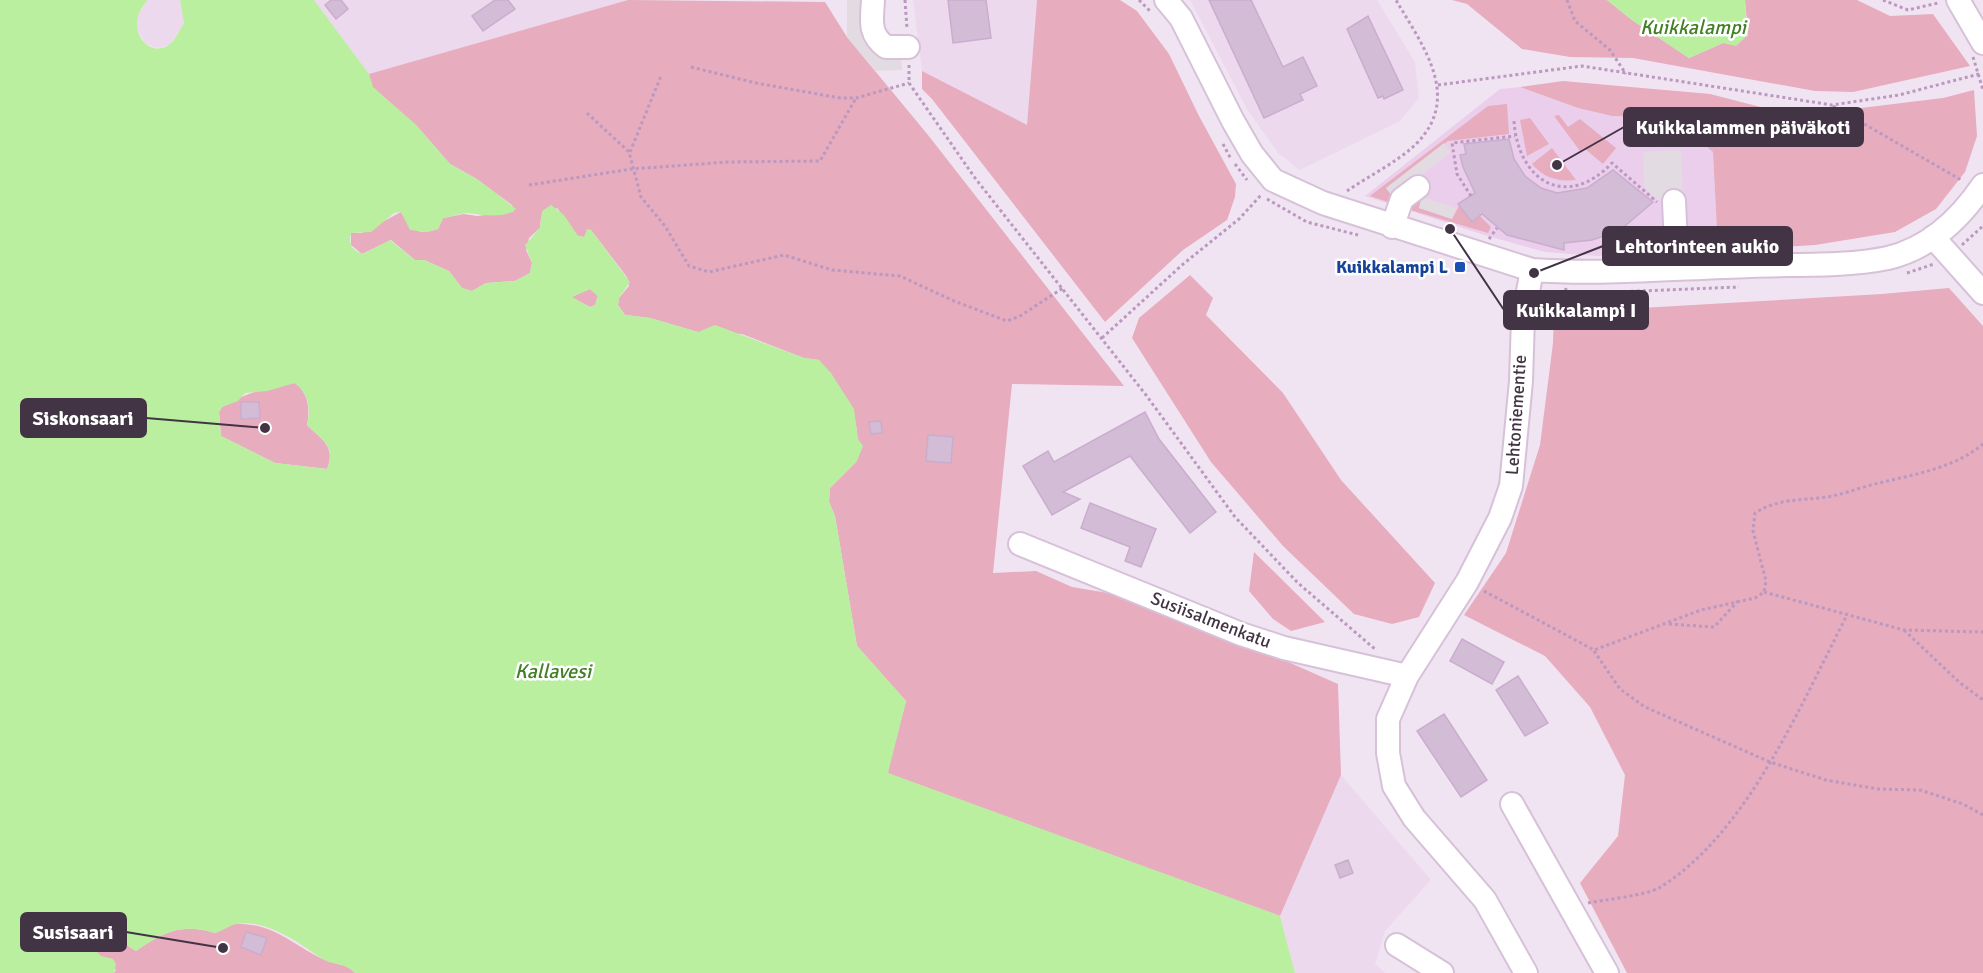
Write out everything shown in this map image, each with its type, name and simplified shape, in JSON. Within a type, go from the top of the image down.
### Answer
[{"type":"street","points":[[873,0],[871,29],[874,36],[886,47],[908,47]]},
{"type":"street","points":[[1166,0],[1181,18],[1252,154],[1273,180],[1304,196],[1392,227],[1532,270],[1567,272],[1847,262],[1888,258],[1934,237],[1951,225],[1975,184]]},
{"type":"street","points":[[1948,2],[1983,43]]},
{"type":"street","points":[[1392,227],[1402,199],[1418,187]]},
{"type":"street","points":[[1666,202],[1677,268]]},
{"type":"street","points":[[1934,237],[1983,293]]},
{"type":"street","name":"Lehtoniementie","points":[[1526,973],[1485,900],[1414,818],[1394,786],[1388,753],[1388,718],[1407,676],[1467,582],[1500,518],[1511,486],[1521,381],[1523,318],[1532,270]]},
{"type":"street","name":"Susiisalmenkatu","points":[[1020,544],[1241,634],[1284,648],[1407,676]]},
{"type":"street","points":[[1512,804],[1607,973]]},
{"type":"street","points":[[1397,945],[1442,973]]},
{"type":"path","points":[[905,0],[909,83],[975,177],[1102,338],[1235,517],[1298,583],[1380,653]]},
{"type":"path","points":[[1341,195],[1415,145],[1436,111],[1438,85],[1430,57],[1396,0]]},
{"type":"path","points":[[1567,0],[1575,21],[1610,50],[1626,75]]},
{"type":"path","points":[[1883,0],[1908,10],[1948,2]]},
{"type":"path","points":[[1438,85],[1582,66],[1626,75],[1832,105],[1899,95],[1979,74]]},
{"type":"path","points":[[691,67],[756,83],[855,98],[909,83]]},
{"type":"path","points":[[661,76],[630,152],[632,169],[641,197],[665,226],[689,266],[710,272],[784,255],[832,270],[900,276],[954,301],[1007,321],[1020,316],[1063,288]]},
{"type":"path","points":[[529,184],[632,169],[728,162],[820,161],[855,98]]},
{"type":"path","points":[[1832,105],[1975,184]]},
{"type":"path","points":[[587,113],[630,152]]},
{"type":"path","points":[[1514,120],[1515,136],[1524,162],[1541,180],[1563,187],[1580,185],[1596,177],[1612,163],[1666,202]]},
{"type":"path","points":[[1471,196],[1457,174],[1452,143],[1515,136]]},
{"type":"path","points":[[1102,338],[1182,265],[1239,219],[1262,194]]},
{"type":"path","points":[[1486,242],[1497,228]]},
{"type":"path","points":[[1594,650],[1701,610],[1755,598],[1764,592],[1766,581],[1753,531],[1755,513],[1765,507],[1781,501],[1828,497],[1941,467],[1968,457],[1983,444]]},
{"type":"path","points":[[1467,582],[1594,650],[1620,689],[1645,708],[1770,762],[1826,780],[1878,789],[1920,790],[1963,804],[1983,815]]},
{"type":"path","points":[[1764,592],[1846,617],[1904,630],[1983,632]]},
{"type":"path","points":[[1667,624],[1714,627],[1739,600]]},
{"type":"path","points":[[1571,907],[1657,889],[1707,849],[1770,762],[1846,617]]},
{"type":"path","points":[[1904,630],[1959,682],[1983,700]]},
{"type":"shaded area","points":[[148,0],[180,0],[184,23],[170,44],[161,48],[145,43],[136,27],[137,16]]},
{"type":"shaded area","points":[[314,0],[628,0],[369,74]]},
{"type":"shaded area","points":[[628,0],[825,2],[847,37],[928,135],[1124,386],[1012,384],[993,573],[1036,571],[1072,587],[1120,595],[1220,632],[1338,684],[1341,775],[1280,916],[887,773],[906,701],[857,646],[835,516],[829,502],[830,488],[857,461],[857,429],[850,406],[819,360],[804,358],[742,334],[698,332],[650,318],[625,315],[618,305],[619,298],[629,286],[627,277],[591,230],[584,237],[578,236],[557,208],[541,217],[540,228],[529,238],[526,250],[532,263],[530,273],[515,281],[486,283],[472,291],[462,288],[449,271],[424,260],[415,260],[391,240],[362,254],[351,245],[351,233],[362,233],[401,212],[411,227],[424,232],[438,229],[443,218],[464,214],[477,216],[513,212],[512,205],[475,178],[450,164],[416,125],[372,87],[369,74]]},
{"type":"shaded area","points":[[847,0],[862,0],[901,52],[902,70],[876,71],[847,37]]},
{"type":"shaded area","points":[[913,0],[1037,0],[1027,126],[922,71]]},
{"type":"shaded area","points":[[1037,0],[1120,0],[1137,11],[1169,54],[1236,184],[1235,197],[1227,220],[1183,250],[1105,322],[922,89],[922,71],[1027,125]]},
{"type":"shaded area","points":[[1190,0],[1377,0],[1415,62],[1419,98],[1400,121],[1300,170],[1278,153],[1248,111]]},
{"type":"shaded area","points":[[1452,0],[1607,0],[1632,20],[1689,58],[1723,43],[1748,36],[1745,0],[1857,0],[1890,16],[1933,14],[1970,66],[1853,92],[1815,91],[1633,58],[1570,57],[1522,49],[1467,4]]},
{"type":"shaded area","points":[[1563,81],[1710,94],[1795,116],[1943,98],[1974,90],[1977,136],[1965,172],[1936,209],[1895,232],[1815,245],[1718,251],[1713,152],[1672,118],[1612,116],[1578,108],[1520,87]]},
{"type":"shaded area","points":[[1520,87],[1578,108],[1612,116],[1672,118],[1713,152],[1718,251],[1597,256],[1545,252],[1481,234],[1365,196],[1500,89]]},
{"type":"shaded area","points":[[1507,104],[1509,134],[1448,141],[1386,188],[1393,197],[1391,203],[1370,196],[1488,106]]},
{"type":"shaded area","points":[[1559,115],[1568,127],[1580,119],[1616,148],[1603,164],[1584,148],[1580,151],[1554,116]]},
{"type":"shaded area","points":[[1530,118],[1549,144],[1527,156],[1520,120]]},
{"type":"shaded area","points":[[1444,143],[1451,152],[1393,197],[1386,188]]},
{"type":"shaded area","points":[[1552,148],[1576,180],[1552,178],[1541,173],[1532,164]]},
{"type":"shaded area","points":[[1681,150],[1685,249],[1671,251],[1664,242],[1663,215],[1667,208],[1644,187],[1643,152]]},
{"type":"shaded area","points":[[1422,197],[1419,208],[1452,219],[1459,206],[1472,222],[1480,216],[1491,227],[1488,233],[1407,209]]},
{"type":"shaded area","points":[[1422,197],[1456,208],[1452,219],[1419,208]]},
{"type":"shaded area","points":[[1190,275],[1213,298],[1206,315],[1283,393],[1341,480],[1435,583],[1419,617],[1392,624],[1354,614],[1283,546],[1211,462],[1132,338],[1139,318]]},
{"type":"shaded area","points":[[1949,288],[1983,326],[1983,973],[1627,973],[1580,883],[1618,836],[1625,775],[1590,707],[1545,656],[1464,615],[1506,553],[1540,445],[1553,343],[1554,313]]},
{"type":"shaded area","points":[[590,289],[598,296],[595,305],[590,307],[571,297]]},
{"type":"shaded area","points":[[295,383],[306,397],[307,425],[329,449],[327,469],[275,463],[221,436],[219,412],[222,407],[257,391]]},
{"type":"shaded area","points":[[1254,552],[1325,622],[1291,631],[1273,619],[1249,591]]},
{"type":"shaded area","points":[[1341,775],[1431,880],[1385,931],[1375,964],[1385,973],[1295,973],[1280,916]]},
{"type":"shaded area","points":[[234,924],[248,924],[272,931],[313,954],[344,966],[355,973],[114,973],[116,970],[96,952],[113,936],[136,951],[173,931],[192,929],[215,933]]},
{"type":"water","name":"Kallavesi","points":[[0,0],[148,0],[140,11],[137,22],[138,31],[142,40],[148,45],[163,48],[171,43],[184,23],[180,0],[314,0],[369,74],[373,87],[416,125],[450,164],[480,181],[516,209],[500,215],[468,213],[443,218],[438,229],[427,232],[410,230],[401,212],[394,213],[371,232],[351,233],[350,240],[356,251],[363,254],[390,240],[415,260],[424,260],[449,271],[462,288],[472,291],[486,283],[515,281],[530,273],[532,263],[525,245],[540,228],[542,211],[551,205],[564,215],[578,236],[584,237],[587,229],[591,230],[630,282],[619,298],[618,305],[625,315],[650,318],[698,332],[715,325],[804,358],[819,360],[831,373],[854,409],[858,439],[863,446],[857,461],[830,488],[829,502],[835,516],[857,646],[906,701],[888,773],[1280,916],[1295,973],[355,973],[347,967],[325,960],[282,933],[248,923],[234,925],[215,933],[192,929],[173,931],[136,951],[113,936],[97,952],[101,956],[113,959],[116,964],[114,973],[0,973]],"holes":[[[590,289],[598,296],[595,305],[590,307],[572,297]],[[295,383],[300,387],[308,402],[307,425],[323,439],[329,449],[330,461],[327,469],[275,463],[221,436],[219,412],[222,407],[238,401],[245,393],[267,391]]]},
{"type":"water","name":"Kuikkalampi","points":[[1607,0],[1745,0],[1748,35],[1736,46],[1723,43],[1689,58],[1632,20]]},
{"type":"building","points":[[331,0],[341,0],[348,9],[336,19],[325,5]]},
{"type":"building","points":[[495,0],[508,0],[515,9],[483,31],[472,16]]},
{"type":"building","points":[[948,0],[986,0],[991,38],[953,43]]},
{"type":"building","points":[[1209,0],[1251,0],[1283,67],[1303,57],[1317,86],[1300,94],[1303,100],[1264,118]]},
{"type":"building","points":[[1368,16],[1403,90],[1384,99],[1383,96],[1378,98],[1347,29]]},
{"type":"building","points":[[1509,139],[1514,159],[1525,176],[1541,188],[1557,193],[1587,188],[1613,170],[1653,202],[1619,231],[1592,240],[1564,243],[1564,250],[1507,235],[1482,214],[1472,222],[1458,204],[1475,193],[1460,155],[1466,154],[1464,144]]},
{"type":"building","points":[[241,402],[259,402],[260,418],[241,419]]},
{"type":"building","points":[[1145,412],[1159,439],[1216,512],[1190,533],[1130,456],[1063,492],[1080,499],[1052,515],[1023,466],[1048,451],[1054,462]]},
{"type":"building","points":[[881,421],[882,433],[871,434],[869,422]]},
{"type":"building","points":[[928,435],[953,437],[951,463],[926,461]]},
{"type":"building","points":[[1090,503],[1156,529],[1141,567],[1125,561],[1130,547],[1081,528]]},
{"type":"building","points":[[1462,639],[1504,662],[1492,684],[1450,661]]},
{"type":"building","points":[[1518,676],[1548,723],[1525,736],[1496,690]]},
{"type":"building","points":[[1444,714],[1487,780],[1461,797],[1417,731]]},
{"type":"building","points":[[1348,860],[1353,873],[1340,878],[1335,865]]},
{"type":"building","points":[[246,932],[267,938],[261,955],[241,947]]},
{"type":"place","name":"Kuikkalammen päiväkoti","points":[[1557,165]]},
{"type":"place","name":"Kuikkalampi I","points":[[1450,229]]},
{"type":"place","name":"Kuikkalampi L","points":[[1460,267]]},
{"type":"place","name":"Lehtorinteen aukio","points":[[1534,273]]},
{"type":"place","name":"Siskonsaari","points":[[265,428]]},
{"type":"place","name":"Susisaari","points":[[223,948]]}]
